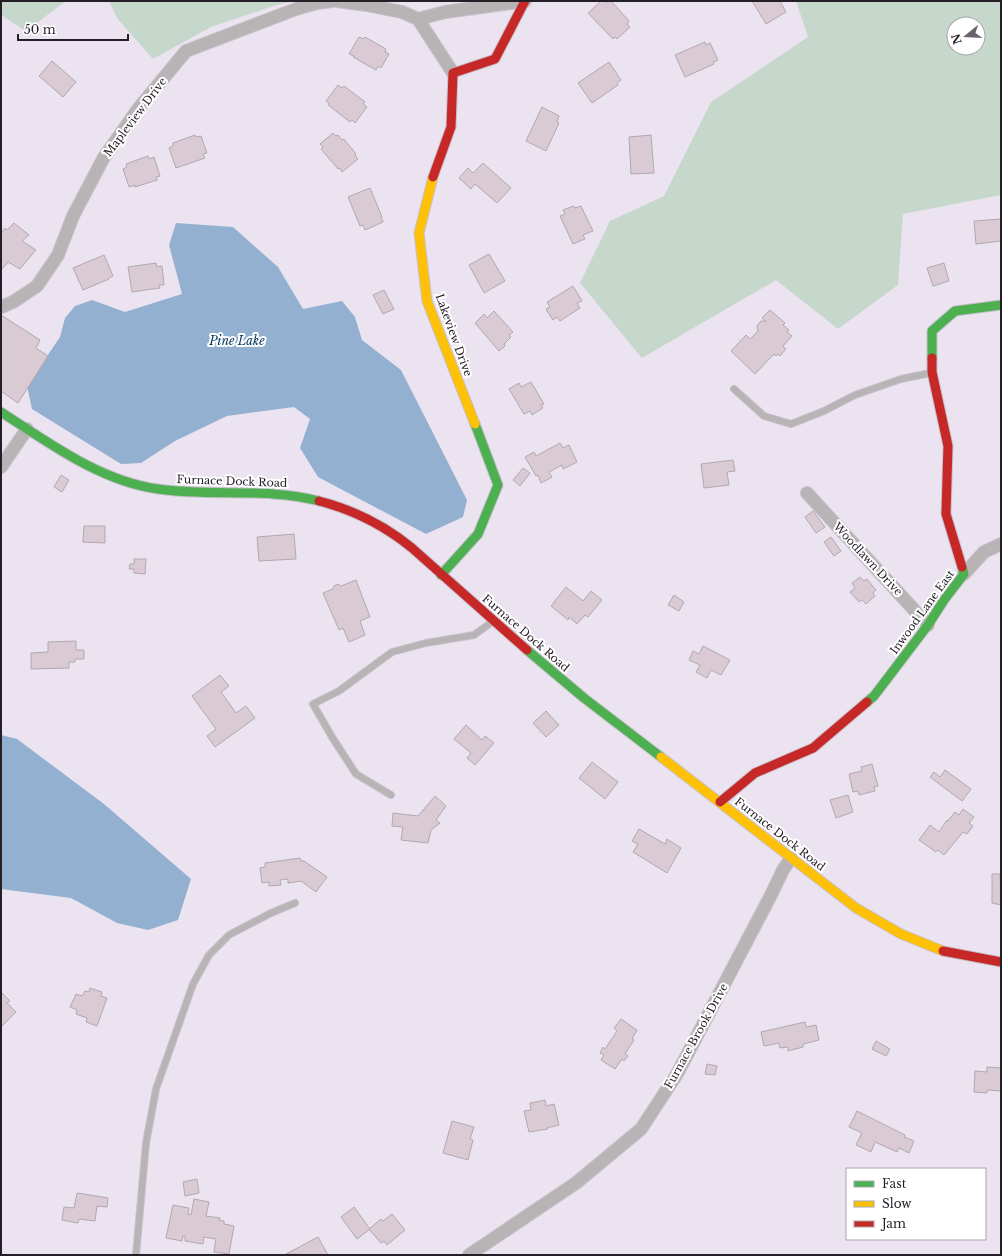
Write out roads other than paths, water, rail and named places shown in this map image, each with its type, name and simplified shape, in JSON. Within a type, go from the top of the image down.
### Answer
[{"type":"street","name":"Mapleview Drive","points":[[1,307],[13,302],[37,286],[58,255],[74,216],[103,159],[138,109],[186,51],[296,9],[317,3],[332,1]]},
{"type":"street","points":[[337,1],[367,4],[402,12],[418,19],[453,73],[495,59],[525,1]]},
{"type":"street","points":[[418,19],[445,12],[525,1]]},
{"type":"street","name":"Lakeview Drive","points":[[442,575],[478,534],[498,485],[427,301],[419,233],[435,170],[451,127],[453,73]]},
{"type":"street","name":"Inwood Lane East","points":[[720,802],[755,773],[812,748],[874,696],[928,625],[944,600],[964,574],[946,514],[948,446],[932,372],[932,330],[955,311],[1001,305]]},
{"type":"street","name":"Furnace Dock Road","points":[[1,412],[57,448],[100,470],[128,482],[147,487],[178,491],[288,494],[337,505],[376,522],[415,550],[564,681],[856,908],[892,930],[929,947],[1001,962]]},
{"type":"street","points":[[1,467],[27,429]]},
{"type":"street","name":"Woodlawn Drive","points":[[807,493],[928,625]]},
{"type":"street","points":[[964,574],[984,552],[1001,544]]},
{"type":"street","name":"Furnace Brook Drive","points":[[468,1255],[576,1183],[641,1129],[677,1074],[783,870],[791,858]]},
{"type":"lane","points":[[734,389],[764,416],[791,424],[824,411],[855,396],[901,379],[932,372]]},
{"type":"lane","points":[[391,795],[356,774],[313,704],[339,691],[392,652],[426,643],[474,635],[494,621]]},
{"type":"lane","points":[[136,1255],[146,1142],[156,1089],[193,984],[209,955],[229,935],[294,903]]},
{"type":"water","name":"Pine Lake","points":[[176,223],[233,227],[278,267],[303,309],[342,301],[355,317],[362,340],[401,370],[467,500],[463,517],[426,534],[318,477],[300,448],[310,419],[294,407],[227,416],[175,441],[141,463],[121,464],[32,409],[27,386],[60,337],[65,318],[75,306],[92,300],[125,312],[182,294],[169,245]]},
{"type":"water","points":[[1,735],[17,739],[104,804],[191,879],[178,920],[148,930],[117,923],[71,898],[1,889]]}]
